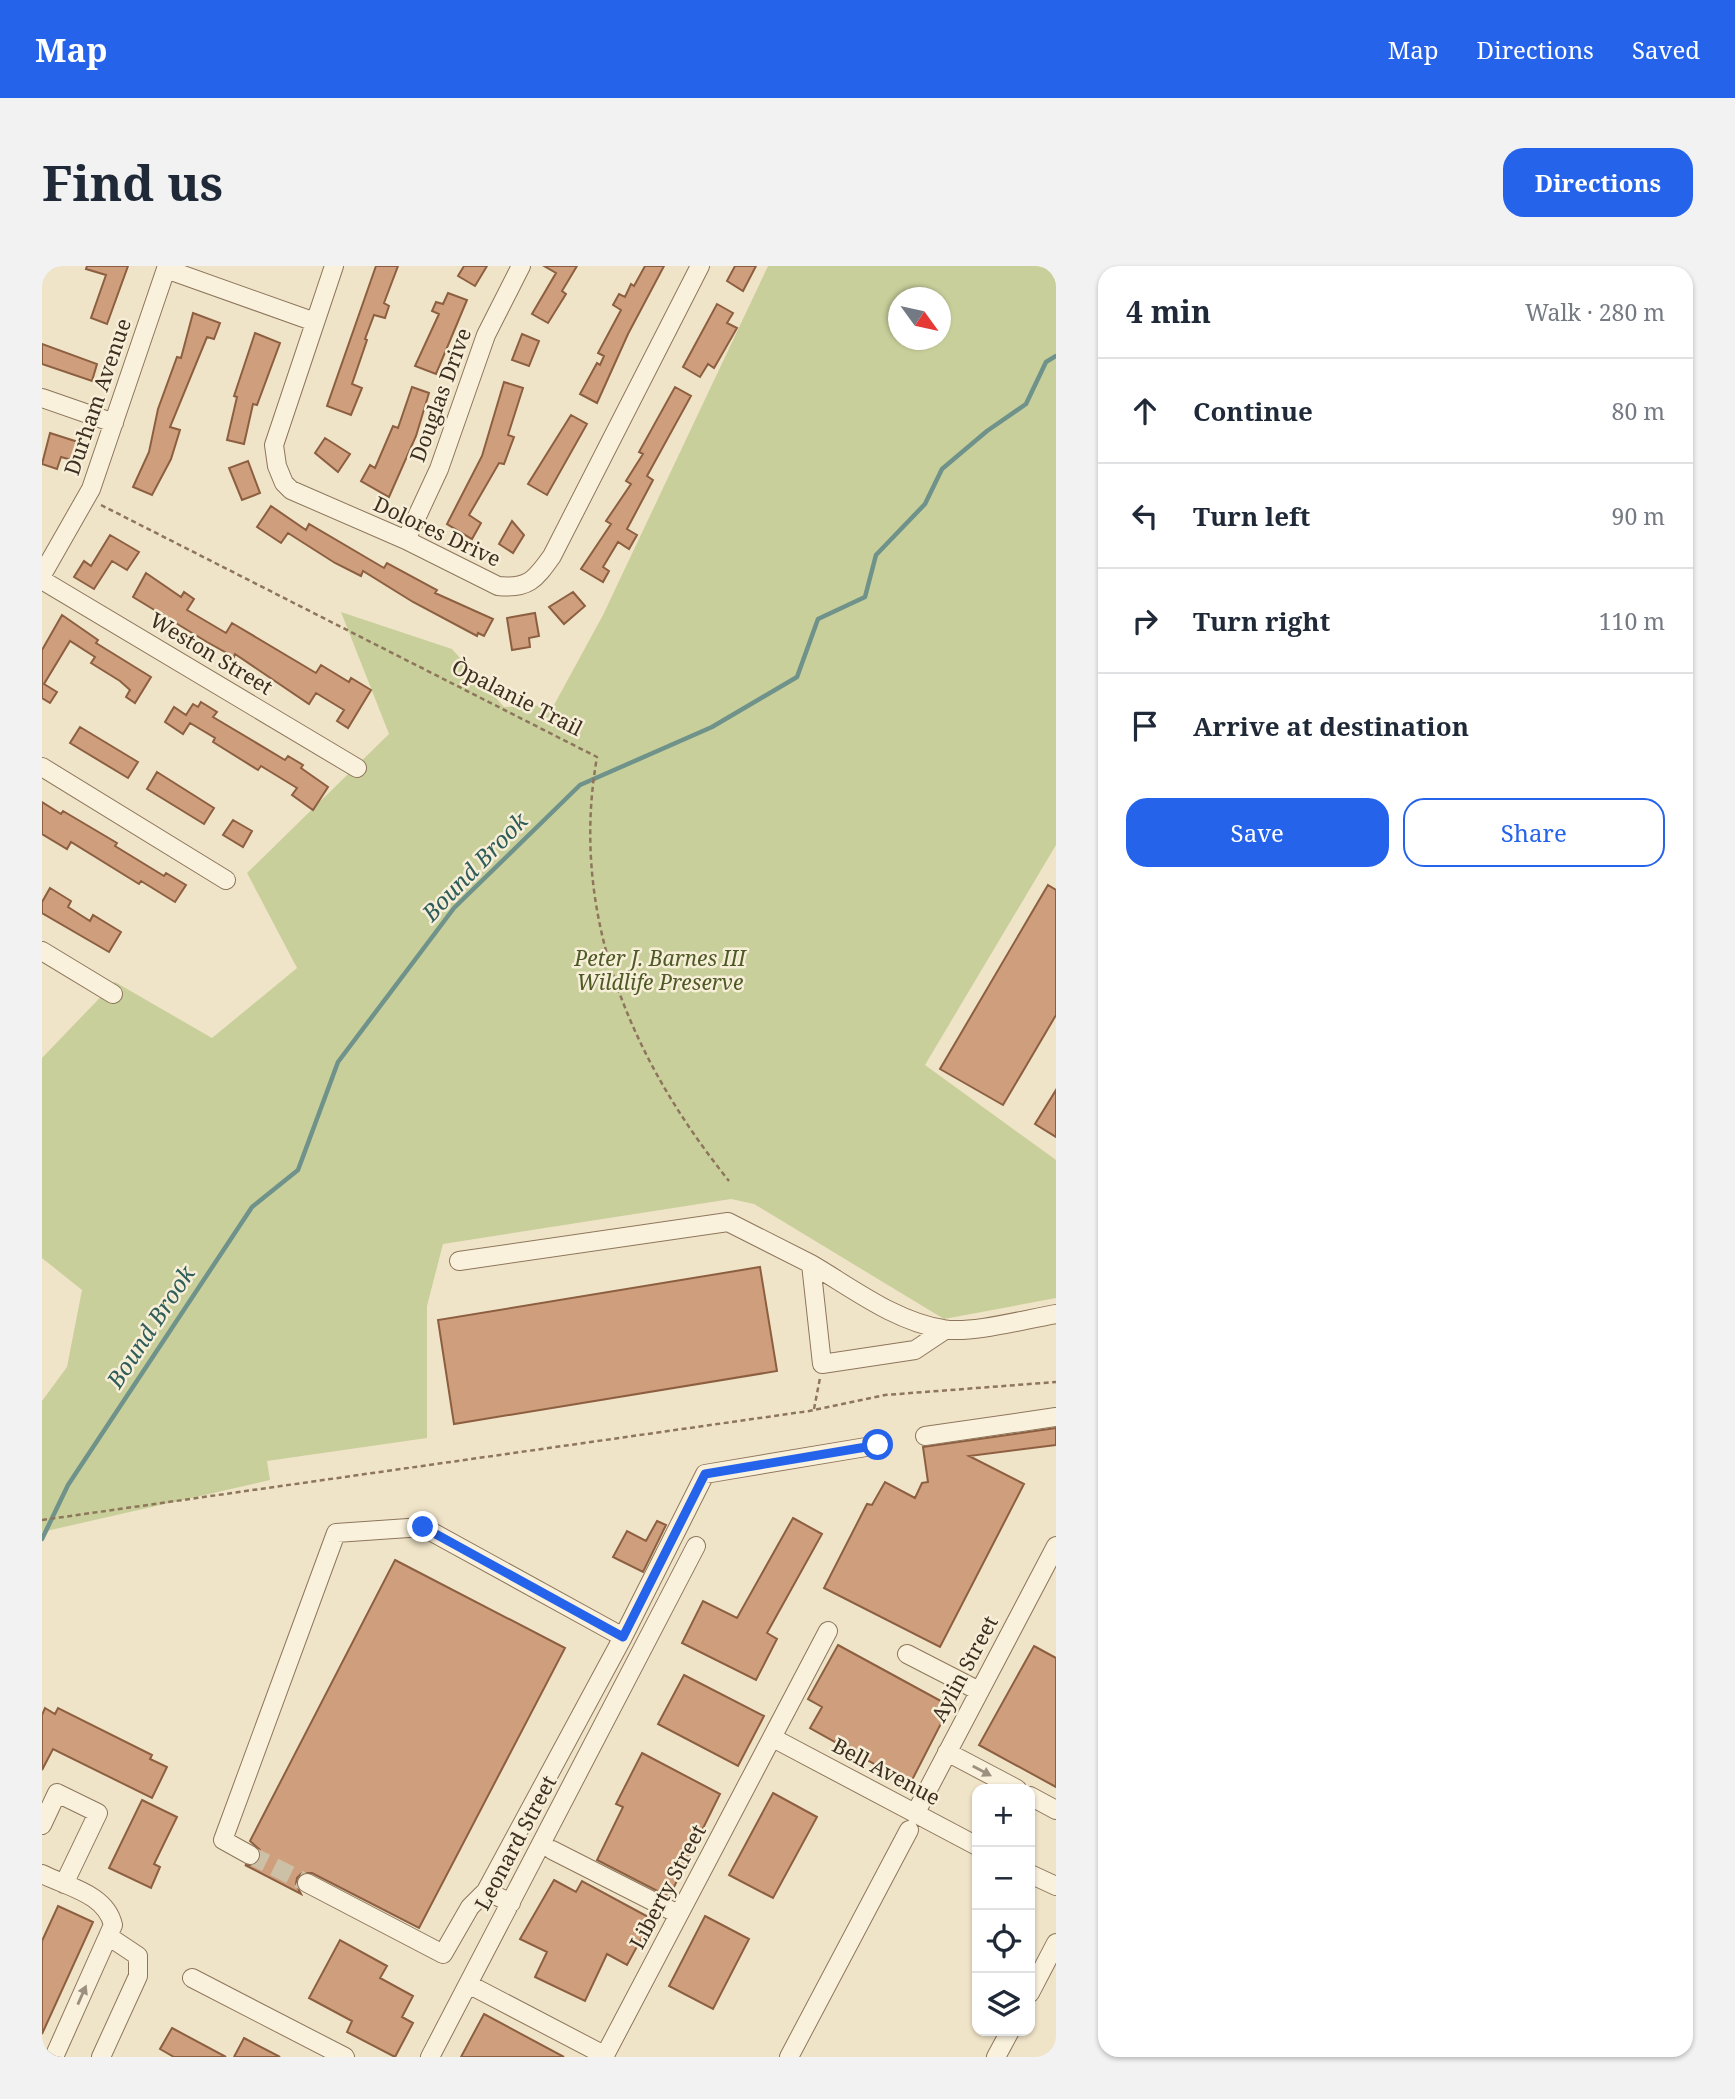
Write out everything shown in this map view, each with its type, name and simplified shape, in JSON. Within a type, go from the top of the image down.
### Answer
[{"type":"street","name":"Dolores Drive","points":[[334,266],[274,445],[284,483],[291,491],[406,540],[498,586],[522,587],[538,576],[571,523],[700,266]]},
{"type":"street","name":"Douglas Drive","points":[[406,540],[439,469],[486,335],[521,266]]},
{"type":"street","points":[[167,268],[315,322]]},
{"type":"street","name":"Durham Avenue","points":[[42,577],[88,498],[167,268]]},
{"type":"street","points":[[42,398],[114,423]]},
{"type":"street","name":"Weston Street","points":[[42,577],[357,768]]},
{"type":"street","points":[[42,767],[226,880]]},
{"type":"street","points":[[42,951],[113,994]]},
{"type":"street","points":[[459,1261],[728,1222],[914,1321],[945,1330],[1002,1324],[1056,1314]]},
{"type":"street","points":[[811,1264],[822,1364],[915,1350],[945,1330]]},
{"type":"street","points":[[925,1436],[1056,1417]]},
{"type":"street","points":[[307,1883],[443,1954],[470,1907],[486,1891],[623,1637],[705,1474],[878,1445]]},
{"type":"street","points":[[250,1854],[223,1840],[336,1533],[423,1527],[623,1637]]},
{"type":"street","name":"Leonard Street","points":[[430,2057],[696,1546]]},
{"type":"street","name":"Aylin Street","points":[[789,2057],[1056,1546]]},
{"type":"street","name":"Liberty Street","points":[[604,2056],[828,1631]]},
{"type":"street","points":[[907,1654],[979,1691]]},
{"type":"street","name":"Bell Avenue","points":[[773,1738],[912,1822],[972,1844]]},
{"type":"street","points":[[947,1752],[1008,1784]]},
{"type":"street","points":[[42,1825],[57,1793],[98,1813],[64,1884]]},
{"type":"street","points":[[1035,1799],[1056,1810]]},
{"type":"street","points":[[552,1850],[678,1914]]},
{"type":"street","points":[[42,1874],[101,1901],[110,1910],[113,1925],[54,2057]]},
{"type":"street","points":[[1035,1876],[1056,1886]]},
{"type":"street","points":[[486,1891],[511,1903]]},
{"type":"street","points":[[101,2057],[138,1976],[138,1956],[108,1936]]},
{"type":"street","points":[[1035,1983],[1056,1943]]},
{"type":"street","points":[[192,1978],[345,2057]]},
{"type":"street","points":[[468,1984],[604,2056]]},
{"type":"street","points":[[996,2057],[1007,2036]]},
{"type":"path","name":"Òpalanie Trail","points":[[88,498],[597,757],[590,796],[588,842],[600,924],[621,1002],[635,1034],[679,1115],[729,1181]]},
{"type":"path","points":[[814,1410],[822,1364]]},
{"type":"path","points":[[42,1520],[814,1410],[885,1395],[1056,1381]]},
{"type":"green space","name":"Peter J. Barnes III Wildlife Preserve","points":[[768,266],[1056,266],[1056,845],[925,1065],[1056,1160],[1056,1298],[944,1319],[754,1204],[731,1199],[443,1244],[427,1306],[427,1438],[267,1461],[270,1480],[42,1532],[42,1401],[67,1367],[82,1290],[42,1258],[42,1058],[115,982],[212,1038],[297,968],[247,873],[389,734],[341,612],[452,649],[504,707],[554,705],[603,615]]},
{"type":"building","points":[[87,266],[128,266],[107,324],[91,318],[106,275],[86,269]]},
{"type":"building","points":[[376,266],[398,266],[384,303],[389,306],[385,318],[374,315],[365,339],[367,340],[352,384],[362,388],[351,415],[327,406]]},
{"type":"building","points":[[464,266],[487,266],[475,286],[458,276]]},
{"type":"building","points":[[544,266],[577,266],[562,291],[566,294],[548,323],[532,314],[556,273]]},
{"type":"building","points":[[645,266],[664,266],[628,334],[597,403],[580,394],[597,363],[600,365],[604,356],[598,353],[621,310],[613,305],[619,294],[625,297]]},
{"type":"building","points":[[735,266],[756,266],[743,291],[727,281]]},
{"type":"building","points":[[448,293],[467,300],[436,374],[415,366],[439,314],[432,311],[436,302],[443,304]]},
{"type":"building","points":[[717,304],[733,313],[727,323],[737,328],[714,368],[708,364],[700,377],[683,367]]},
{"type":"building","points":[[193,313],[220,323],[214,339],[207,337],[170,427],[180,430],[171,459],[152,495],[133,487],[149,452],[158,409],[177,357],[181,358]]},
{"type":"building","points":[[255,333],[280,343],[257,405],[253,404],[244,444],[227,440],[237,397],[234,396]]},
{"type":"building","points":[[522,334],[539,341],[529,366],[512,360]]},
{"type":"building","points":[[42,344],[97,364],[92,381],[42,364]]},
{"type":"building","points":[[504,382],[523,388],[508,435],[514,437],[504,464],[499,463],[469,515],[481,523],[472,539],[447,524],[482,456]]},
{"type":"building","points":[[412,387],[429,393],[416,436],[389,497],[361,481],[370,465],[375,468],[393,426],[398,428]]},
{"type":"building","points":[[675,387],[691,396],[647,476],[653,480],[627,529],[637,535],[629,549],[618,542],[603,567],[609,571],[603,582],[581,569],[611,524],[606,521],[631,484],[626,481],[643,454],[639,452]]},
{"type":"building","points":[[571,415],[587,424],[547,495],[528,484]]},
{"type":"building","points":[[50,433],[78,442],[72,460],[61,457],[57,469],[42,464]]},
{"type":"building","points":[[325,438],[350,454],[338,472],[315,453]]},
{"type":"building","points":[[248,461],[260,493],[242,500],[229,468]]},
{"type":"building","points":[[271,506],[306,530],[309,524],[384,568],[387,563],[437,590],[435,593],[493,619],[484,636],[478,633],[477,636],[413,602],[363,571],[361,576],[335,563],[288,533],[281,543],[257,527]]},
{"type":"building","points":[[512,521],[524,535],[513,553],[499,544]]},
{"type":"building","points":[[110,535],[139,552],[127,570],[112,561],[94,589],[74,577],[84,561],[91,566]]},
{"type":"building","points":[[146,573],[181,597],[184,592],[194,599],[187,610],[226,633],[232,623],[316,673],[321,665],[349,682],[351,678],[371,690],[348,728],[337,721],[344,710],[316,693],[309,704],[235,654],[234,657],[207,642],[133,597]]},
{"type":"building","points":[[573,592],[585,606],[564,624],[549,607]]},
{"type":"building","points":[[535,613],[539,636],[529,638],[530,647],[512,650],[507,618]]},
{"type":"building","points":[[62,615],[98,640],[96,643],[151,677],[135,703],[126,697],[130,690],[91,663],[95,657],[70,641],[44,684],[57,692],[50,703],[42,698],[42,650]]},
{"type":"building","points":[[201,702],[217,712],[213,717],[285,760],[288,756],[303,765],[301,768],[328,787],[313,810],[292,795],[297,788],[261,766],[258,770],[213,742],[215,738],[190,723],[183,734],[165,722],[174,707],[186,715],[193,704],[198,707]]},
{"type":"building","points":[[80,727],[138,762],[128,778],[70,743]]},
{"type":"building","points":[[157,772],[214,808],[204,824],[147,789]]},
{"type":"building","points":[[42,802],[61,814],[63,811],[117,843],[115,846],[164,876],[166,873],[186,885],[175,902],[141,881],[139,884],[71,842],[67,849],[42,834]]},
{"type":"building","points":[[233,820],[252,831],[243,847],[223,835]]},
{"type":"building","points":[[1048,885],[1056,890],[1056,1015],[1003,1105],[940,1069]]},
{"type":"building","points":[[50,888],[71,901],[68,907],[90,921],[93,915],[121,932],[109,952],[42,913],[42,902]]},
{"type":"building","points":[[1056,1090],[1056,1137],[1035,1124]]},
{"type":"building","points":[[760,1267],[777,1371],[454,1424],[438,1320]]},
{"type":"building","points":[[1056,1428],[1056,1445],[969,1456],[1024,1484],[940,1647],[824,1588],[867,1504],[872,1505],[885,1482],[915,1498],[922,1483],[928,1482],[923,1447]]},
{"type":"building","points":[[793,1518],[822,1534],[767,1633],[777,1639],[756,1680],[682,1643],[703,1601],[737,1618]]},
{"type":"building","points":[[657,1521],[666,1525],[643,1572],[613,1557],[627,1531],[646,1541]]},
{"type":"building","points":[[395,1560],[565,1648],[419,1928],[312,1873],[302,1873],[297,1878],[296,1884],[301,1894],[245,1865],[255,1865],[260,1860],[260,1850],[250,1841]]},
{"type":"building","points":[[838,1645],[950,1706],[910,1784],[810,1728],[822,1707],[808,1699]]},
{"type":"building","points":[[1034,1646],[1056,1658],[1056,1787],[979,1745]]},
{"type":"building","points":[[684,1675],[764,1716],[738,1766],[658,1724]]},
{"type":"building","points":[[45,1708],[55,1714],[58,1708],[152,1755],[150,1759],[167,1767],[152,1798],[53,1749],[42,1770],[42,1715]]},
{"type":"building","points":[[642,1753],[720,1794],[669,1897],[597,1860],[623,1807],[616,1804]]},
{"type":"building","points":[[773,1793],[817,1817],[773,1898],[729,1875]]},
{"type":"building","points":[[142,1800],[177,1817],[154,1864],[160,1867],[151,1888],[109,1868]]},
{"type":"building","points":[[554,1880],[576,1892],[582,1881],[652,1919],[627,1965],[607,1954],[585,2001],[535,1977],[547,1952],[520,1939]]},
{"type":"building","points":[[58,1906],[93,1922],[42,2034],[42,1941]]},
{"type":"building","points":[[705,1916],[749,1939],[713,2009],[669,1986]]},
{"type":"building","points":[[340,1940],[387,1966],[380,1978],[413,1996],[402,2017],[413,2023],[395,2057],[347,2032],[352,2021],[309,1998]]},
{"type":"building","points":[[484,2014],[564,2057],[461,2057]]},
{"type":"building","points":[[172,2028],[226,2057],[174,2057],[160,2049]]},
{"type":"building","points":[[244,2038],[280,2057],[234,2057]]},
{"type":"waterway","name":"Bound Brook","points":[[42,1539],[68,1485],[252,1207],[298,1170],[338,1062],[454,908],[580,785],[712,727],[797,677],[818,619],[865,597],[876,555],[925,504],[942,469],[987,431],[1026,404],[1046,362],[1056,356]]},
{"type":"tunnel","points":[[250,1855],[307,1883]]},
{"type":"route","points":[[423,1527],[623,1637],[705,1474],[878,1445]]}]
